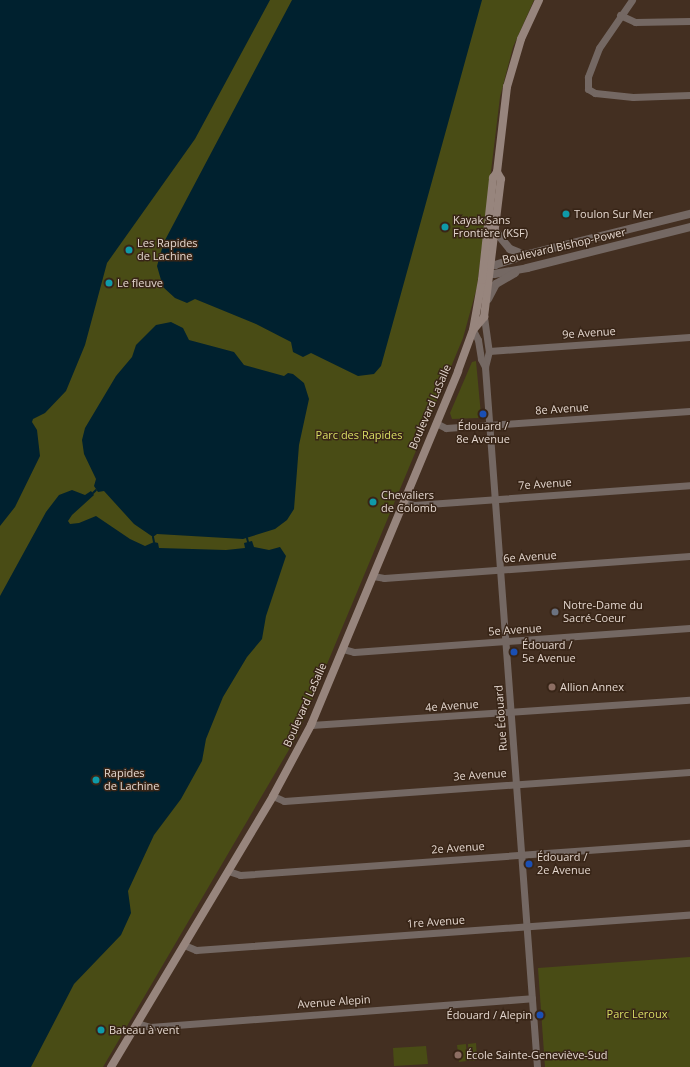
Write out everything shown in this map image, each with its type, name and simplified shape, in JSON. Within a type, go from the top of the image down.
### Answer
[{"type":"main road","name":"Boulevard LaSalle","points":[[473,330],[484,317],[486,304],[486,269],[493,178],[497,172],[508,81],[521,39],[539,0]]},
{"type":"main road","name":"Boulevard LaSalle","points":[[111,1067],[273,796],[311,725],[473,330],[486,269],[496,232],[501,179],[497,172]]},
{"type":"street","points":[[632,0],[620,15],[595,58],[586,82],[588,90],[595,93],[633,97],[690,95]]},
{"type":"street","points":[[620,15],[635,22],[690,21]]},
{"type":"street","name":"Boulevard Bishop-Power","points":[[486,269],[525,255],[690,214]]},
{"type":"street","name":"Boulevard Bishop-Power","points":[[486,269],[527,268],[690,227]]},
{"type":"street","points":[[496,232],[510,249],[525,255]]},
{"type":"street","points":[[486,304],[499,281],[527,268]]},
{"type":"street","name":"Rue Édouard","points":[[484,317],[489,351],[486,367],[502,570],[537,1067]]},
{"type":"street","name":"Rue Édouard","points":[[473,330],[478,340],[481,359],[486,367]]},
{"type":"street","name":"9e Avenue","points":[[489,351],[690,337]]},
{"type":"street","name":"8e Avenue","points":[[436,423],[446,428],[690,411]]},
{"type":"street","name":"7e Avenue","points":[[403,502],[412,505],[690,485]]},
{"type":"street","name":"6e Avenue","points":[[373,576],[382,578],[690,556]]},
{"type":"street","name":"5e Avenue","points":[[343,649],[354,652],[690,628]]},
{"type":"street","name":"4e Avenue","points":[[311,725],[512,713],[690,700]]},
{"type":"street","name":"3e Avenue","points":[[273,796],[284,801],[690,772]]},
{"type":"street","name":"2e Avenue","points":[[228,871],[240,875],[690,843]]},
{"type":"street","name":"1re Avenue","points":[[184,945],[196,950],[690,915]]},
{"type":"street","name":"Avenue Alepin","points":[[137,1023],[147,1027],[532,998]]},
{"type":"green space","name":"Parc des Rapides","points":[[0,0],[534,0],[513,47],[500,97],[477,287],[463,338],[297,736],[103,1067],[0,1067]]},
{"type":"green space","points":[[476,361],[481,415],[478,418],[452,419],[450,413],[472,362]]},
{"type":"green space","name":"Parc Leroux","points":[[690,957],[690,1067],[545,1067],[538,968]]},
{"type":"green space","points":[[476,1043],[477,1060],[469,1061],[468,1044]]},
{"type":"green space","points":[[466,1044],[467,1061],[459,1062],[457,1045]]},
{"type":"green space","points":[[426,1046],[428,1064],[394,1066],[393,1048]]},
{"type":"water","points":[[0,0],[270,0],[195,139],[107,263],[85,345],[66,391],[45,413],[33,419],[32,422],[37,430],[40,456],[15,507],[0,526]]},
{"type":"water","points":[[292,0],[482,0],[381,366],[374,374],[358,376],[311,353],[303,357],[293,352],[291,342],[256,324],[195,299],[187,303],[175,298],[163,287],[157,266],[164,242]]},
{"type":"water","points":[[171,322],[183,328],[189,340],[234,352],[244,365],[284,376],[288,373],[293,374],[304,383],[309,399],[299,445],[294,509],[287,520],[275,529],[243,539],[157,534],[153,537],[134,524],[104,491],[98,492],[94,486],[96,479],[84,454],[82,440],[85,428],[116,376],[132,357],[136,345],[156,325]]},
{"type":"water","name":"Rapides de Lachine","points":[[72,490],[85,495],[91,491],[94,495],[72,515],[68,521],[70,524],[79,523],[96,516],[130,539],[145,546],[154,542],[158,543],[159,548],[226,550],[245,548],[244,543],[252,541],[254,547],[269,550],[280,547],[286,556],[266,616],[262,639],[247,657],[223,697],[206,739],[202,761],[181,799],[154,835],[128,891],[131,913],[121,935],[74,984],[31,1067],[0,1067],[0,596],[46,512],[59,495]]},
{"type":"waterway","points":[[93,493],[96,490]]},
{"type":"waterway","points":[[153,537],[154,542]]},
{"type":"waterway","points":[[247,538],[248,542]]},
{"type":"place","name":"Toulon Sur Mer","points":[[566,214]]},
{"type":"place","name":"Kayak Sans Frontière (KSF)","points":[[445,227]]},
{"type":"place","name":"Les Rapides de Lachine","points":[[129,250]]},
{"type":"place","name":"Le fleuve","points":[[109,283]]},
{"type":"place","name":"Édouard / 8e Avenue","points":[[483,414]]},
{"type":"place","name":"Chevaliers de Colomb","points":[[373,502]]},
{"type":"place","name":"Notre-Dame du Sacré-Coeur","points":[[555,612]]},
{"type":"place","name":"Édouard / 5e Avenue","points":[[514,652]]},
{"type":"place","name":"Allion Annex","points":[[552,687]]},
{"type":"place","name":"Rapides de Lachine","points":[[96,780]]},
{"type":"place","name":"Édouard / 2e Avenue","points":[[529,864]]},
{"type":"place","name":"Édouard / Alepin","points":[[540,1015]]},
{"type":"place","name":"Bateau à vent","points":[[101,1030]]},
{"type":"place","name":"École Sainte-Geneviève-Sud","points":[[458,1055]]}]
